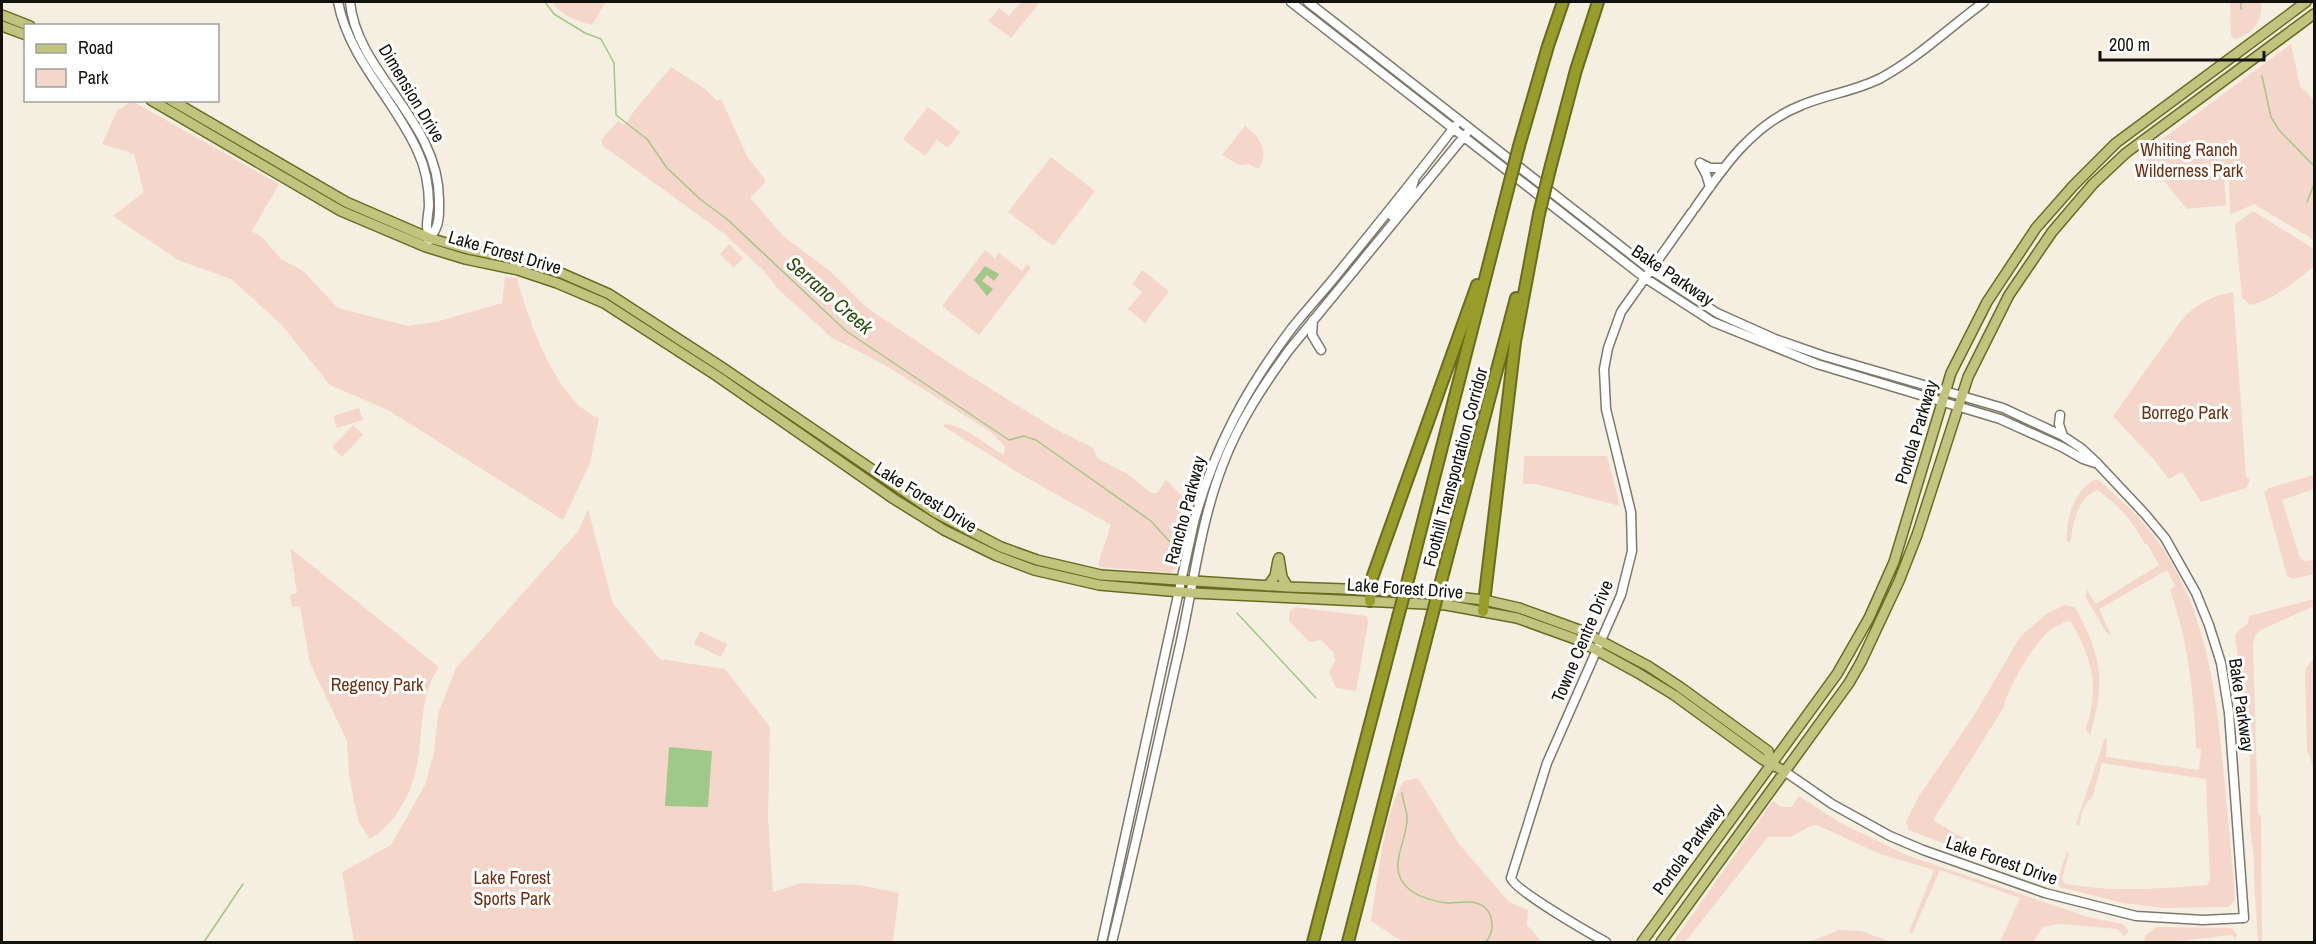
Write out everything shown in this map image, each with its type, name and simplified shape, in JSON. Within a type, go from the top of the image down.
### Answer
[{"type":"highway","name":"Foothill Transportation Corridor","points":[[1313,942],[1519,146],[1563,2]]},
{"type":"highway","name":"Foothill Transportation Corridor","points":[[1348,942],[1576,70],[1598,2]]},
{"type":"highway","points":[[1483,605],[1515,342],[1539,214]]},
{"type":"highway","points":[[1370,601],[1371,581],[1475,290],[1489,261]]},
{"type":"main road","name":"Dimension Drive","points":[[339,2],[350,41],[411,138],[425,169],[429,192],[426,227],[428,242]]},
{"type":"main road","name":"Dimension Drive","points":[[350,2],[351,15],[364,46],[420,133],[435,167],[439,191],[438,218],[436,229],[428,242]]},
{"type":"main road","name":"Bake Parkway","points":[[1291,2],[1645,278],[1713,322],[1817,364],[2000,419],[2062,447],[2082,459],[2097,463]]},
{"type":"main road","name":"Bake Parkway","points":[[1308,2],[1651,270],[1717,313],[1775,339],[1824,356],[2003,408],[2063,436],[2097,463],[2165,538],[2196,592],[2212,632],[2226,687],[2229,713],[2244,918]]},
{"type":"main road","name":"Towne Centre Drive","points":[[1606,942],[1539,902],[1514,884],[1511,879],[1547,764],[1627,577],[1633,539],[1631,512],[1606,409],[1604,369],[1609,344],[1621,312],[1736,152],[1780,115],[1803,104],[1878,79],[1914,57],[1984,2]]},
{"type":"main road","name":"Portola Parkway","points":[[1642,942],[1837,674],[1869,618],[1894,562],[1951,373],[1987,302],[2036,228],[2073,186],[2116,143],[2306,2]]},
{"type":"main road","name":"Portola Parkway","points":[[1661,942],[1862,662],[1917,535],[1961,394],[2009,295],[2052,232],[2093,184],[2135,146],[2314,14]]},
{"type":"main road","points":[[4,17],[24,24]]},
{"type":"main road","points":[[4,17],[24,32]]},
{"type":"main road","points":[[2,26],[24,32]]},
{"type":"main road","name":"Lake Forest Drive","points":[[154,102],[341,211],[428,242],[521,260],[561,273],[609,294],[723,368],[936,513],[1000,547],[1037,560],[1101,575],[1268,586],[1371,589],[1530,612],[1573,627],[1648,666],[1768,751],[1771,762]]},
{"type":"main road","name":"Lake Forest Drive","points":[[174,102],[346,202],[428,242],[465,259],[518,270],[557,283],[604,303],[717,376],[894,499],[968,543],[1034,570],[1074,580],[1128,588],[1192,593],[1483,605],[1578,640],[1596,650],[1674,695],[1762,759],[1771,762],[1832,804],[1890,836],[1923,850],[2045,893],[2136,916],[2203,920],[2244,918]]},
{"type":"main road","name":"Rancho Parkway","points":[[1102,942],[1204,486],[1224,437],[1261,370],[1292,328],[1324,292],[1459,120]]},
{"type":"main road","name":"Rancho Parkway","points":[[1112,942],[1213,492],[1238,429],[1262,387],[1313,320],[1470,129]]},
{"type":"main road","points":[[1710,188],[1700,163],[1710,168],[1724,168]]},
{"type":"main road","points":[[1387,231],[1385,228],[1388,222],[1410,193],[1416,175]]},
{"type":"main road","points":[[1313,320],[1312,335],[1321,350]]},
{"type":"main road","points":[[1771,347],[1790,349],[1812,356],[1824,356]]},
{"type":"main road","points":[[2060,415],[2059,424],[2063,436]]},
{"type":"main road","points":[[2048,428],[2072,447],[2082,459]]},
{"type":"main road","points":[[1268,586],[1275,576],[1279,558],[1282,577],[1288,587]]},
{"type":"green space","points":[[552,2],[605,3],[592,25],[564,14]]},
{"type":"green space","points":[[1021,2],[1040,2],[1011,38],[988,21],[999,8],[1009,16]]},
{"type":"green space","points":[[2230,2],[2261,2],[2259,21],[2256,26],[2247,34],[2234,39],[2231,36]]},
{"type":"green space","name":"Whiting Ranch Wilderness Park","points":[[2291,44],[2300,86],[2314,100],[2314,240],[2254,204],[2230,215],[2229,169],[2223,164],[2226,205],[2187,209],[2142,154]]},
{"type":"green space","points":[[671,67],[705,89],[717,101],[721,99],[747,156],[766,181],[750,198],[783,236],[830,271],[866,307],[954,366],[1057,430],[1093,448],[1097,458],[1128,474],[1151,493],[1157,493],[1166,480],[1193,507],[1181,564],[1170,573],[1100,567],[1098,564],[1111,525],[1022,475],[943,426],[945,424],[953,426],[976,436],[1004,455],[1005,447],[991,432],[885,365],[832,338],[778,289],[764,271],[722,232],[603,146],[601,140],[618,121],[625,125]]},
{"type":"green space","points":[[134,102],[279,184],[252,231],[262,237],[281,259],[303,271],[338,308],[408,326],[436,322],[502,303],[505,277],[517,278],[528,315],[546,358],[570,396],[584,410],[599,418],[590,463],[563,520],[388,410],[330,385],[281,324],[231,279],[178,260],[113,216],[144,192],[134,154],[102,144],[117,111]]},
{"type":"green space","points":[[928,107],[960,132],[948,148],[937,140],[925,156],[903,139]]},
{"type":"green space","points":[[1245,126],[1262,145],[1263,156],[1259,169],[1248,164],[1239,165],[1222,155]]},
{"type":"green space","points":[[1051,157],[1095,191],[1053,246],[1008,212]]},
{"type":"green space","points":[[2253,211],[2314,249],[2314,266],[2276,294],[2250,305],[2242,298],[2235,224]]},
{"type":"green space","points":[[729,244],[743,258],[734,268],[720,254]]},
{"type":"green space","points":[[985,250],[995,258],[999,253],[1022,271],[1027,264],[1031,268],[979,335],[942,306]]},
{"type":"green space","points":[[1142,270],[1169,291],[1145,323],[1128,309],[1142,292],[1132,284]]},
{"type":"green space","name":"Borrego Park","points":[[2233,292],[2246,476],[2250,480],[2246,488],[2201,502],[2182,472],[2169,479],[2113,416],[2181,321],[2198,305]]},
{"type":"green space","points":[[359,408],[363,420],[337,428],[333,416]]},
{"type":"green space","points":[[353,425],[363,435],[342,457],[332,447]]},
{"type":"green space","points":[[1524,456],[1607,456],[1620,506],[1536,484],[1523,484]]},
{"type":"green space","points":[[2314,475],[2314,489],[2282,500],[2300,558],[2304,561],[2314,560],[2314,574],[2293,579],[2287,576],[2264,492],[2269,488]]},
{"type":"green space","points":[[2094,480],[2099,480],[2136,515],[2159,543],[2192,605],[2211,672],[2221,742],[2235,900],[2228,907],[2163,908],[2123,903],[2060,887],[2057,881],[2067,852],[2069,853],[2062,879],[2065,884],[2119,889],[2153,889],[2207,885],[2210,880],[2206,779],[2102,763],[2092,798],[2084,807],[2079,826],[2076,824],[2105,738],[2107,739],[2106,757],[2199,770],[2201,749],[2196,748],[2189,668],[2170,590],[2175,586],[2167,570],[2099,609],[2111,635],[2106,632],[2085,596],[2087,590],[2096,604],[2159,565],[2130,521],[2098,490],[2091,493],[2081,504],[2075,519],[2071,541],[2067,542],[2072,507],[2081,491]]},
{"type":"green space","name":"Lake Forest Sports Park","points":[[588,509],[613,604],[660,659],[725,669],[770,727],[768,819],[773,892],[801,883],[860,885],[899,893],[893,941],[897,942],[354,942],[342,872],[391,845],[425,785],[434,753],[438,714],[456,668],[579,530]]},
{"type":"green space","name":"Regency Park","points":[[290,548],[439,667],[427,694],[416,771],[412,784],[400,810],[382,831],[370,839],[358,821],[349,775],[347,741],[310,663],[300,606],[292,607],[290,595],[297,593]]},
{"type":"green space","points":[[2314,599],[2314,606],[2261,630],[2255,635],[2253,645],[2258,813],[2261,817],[2262,942],[2258,942],[2254,858],[2250,828],[2250,754],[2243,729],[2244,703],[2235,636],[2248,624],[2249,616]]},
{"type":"green space","points":[[2064,605],[2075,607],[2091,640],[2099,669],[2098,699],[2090,735],[2086,729],[2092,699],[2092,674],[2078,636],[2071,622],[2067,621],[2050,630],[2030,655],[2010,689],[2004,707],[1933,820],[1994,857],[2038,872],[2046,868],[2043,876],[2037,879],[1909,830],[1906,822],[1919,796],[1973,717],[2020,637],[2045,615]]},
{"type":"green space","points":[[1295,607],[1367,616],[1368,623],[1356,691],[1336,688],[1329,672],[1335,661],[1334,653],[1321,640],[1309,642],[1289,621],[1289,612]]},
{"type":"green space","points":[[700,631],[727,644],[721,657],[694,644]]},
{"type":"green space","points":[[2314,658],[2314,772],[2307,751],[2305,676],[2306,668]]},
{"type":"green space","points":[[1418,778],[1459,844],[1509,902],[1528,910],[1527,925],[1542,942],[1403,942],[1371,921],[1382,848],[1391,810],[1404,781]]},
{"type":"green space","points":[[1799,796],[1839,822],[1906,855],[2088,917],[2123,924],[2129,932],[2124,936],[2117,929],[2060,924],[2043,927],[2033,942],[2000,942],[2020,898],[1940,870],[1912,934],[1909,932],[1934,870],[1880,854],[1817,825],[1790,837],[1768,837],[1685,942],[1673,942],[1773,801],[1781,807],[1791,807]]},
{"type":"green space","points":[[2156,927],[2231,928],[2237,934],[2236,939],[2231,935],[2172,942],[2144,942],[2145,936]]},
{"type":"green space","points":[[1839,930],[1861,931],[1891,942],[1809,942]]},
{"type":"shaded area","points":[[985,266],[999,274],[994,281],[987,275],[982,281],[993,289],[987,296],[974,280]]},
{"type":"shaded area","points":[[669,747],[712,751],[708,807],[665,806]]},
{"type":"waterway","name":"Serrano Creek","points":[[545,2],[554,14],[585,33],[601,39],[614,63],[616,115],[647,139],[667,168],[700,199],[728,220],[846,331],[1009,440],[1024,436],[1036,440],[1151,521],[1170,542]]},
{"type":"waterway","points":[[2241,2],[2241,9]]},
{"type":"waterway","points":[[2262,76],[2271,117],[2279,130],[2314,166]]},
{"type":"waterway","points":[[2307,202],[2314,184]]},
{"type":"waterway","name":"Serrano Creek","points":[[1237,613],[1316,698]]},
{"type":"waterway","name":"Serrano Creek","points":[[1402,793],[1407,816],[1398,863],[1398,872],[1402,881],[1413,892],[1427,899],[1447,903],[1475,903],[1483,906],[1490,914],[1492,924],[1491,933],[1486,942]]},
{"type":"waterway","points":[[204,942],[243,884]]}]
